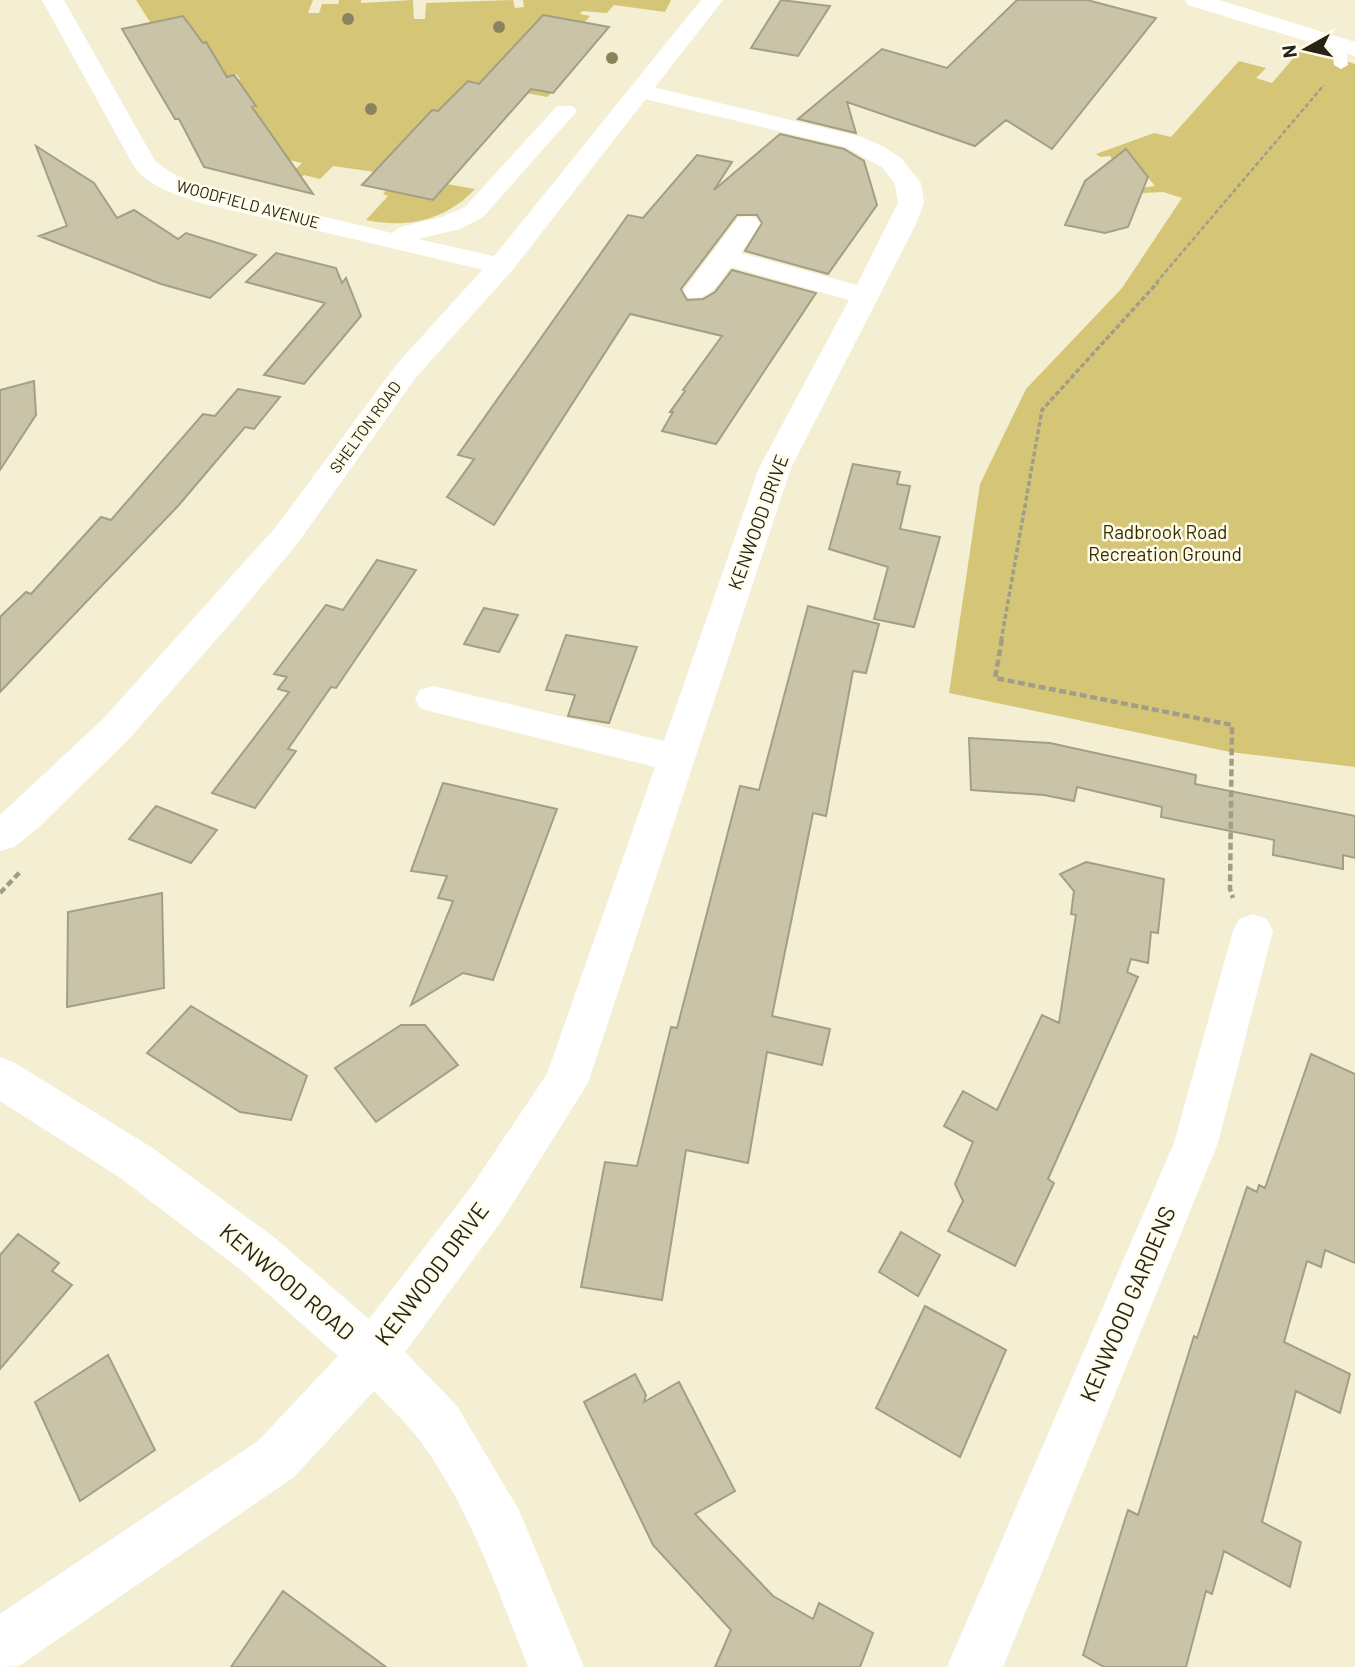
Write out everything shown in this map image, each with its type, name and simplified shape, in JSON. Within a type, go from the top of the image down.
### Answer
[{"type":"street","name":"WOODFIELD AVENUE","points":[[53,0],[145,165],[155,176],[173,185],[222,200],[501,266]]},
{"type":"street","name":"SHELTON ROAD","points":[[0,836],[25,817],[116,729],[286,536],[407,370],[501,266],[712,0]]},
{"type":"street","points":[[1196,0],[1345,53]]},
{"type":"street","name":"KENWOOD DRIVE","points":[[0,1647],[276,1459],[343,1389],[372,1353],[487,1203],[566,1083],[775,468],[863,295],[902,226],[911,203],[908,183],[892,163],[853,142],[640,92]]},
{"type":"street","points":[[396,243],[409,233],[451,223],[474,212],[565,111]]},
{"type":"street","points":[[697,291],[725,257],[747,224]]},
{"type":"street","points":[[725,257],[863,295]]},
{"type":"street","points":[[433,699],[676,758]]},
{"type":"street","name":"KENWOOD GARDENS","points":[[975,1667],[1196,1143],[1244,918]]},
{"type":"street","name":"KENWOOD ROAD","points":[[0,1077],[158,1179],[258,1254],[372,1353],[439,1424],[500,1529],[556,1667]]},
{"type":"path","points":[[1244,918],[1230,889],[1232,725],[995,678],[1042,410],[1171,267],[1345,53]]},
{"type":"green space","points":[[136,0],[313,0],[308,13],[319,13],[322,4],[338,4],[339,0],[361,0],[361,3],[413,0],[414,19],[425,19],[426,3],[513,0],[515,8],[524,7],[523,0],[671,0],[665,12],[614,5],[607,13],[582,11],[580,14],[590,16],[585,22],[578,21],[553,92],[547,97],[468,82],[447,184],[475,189],[464,200],[439,215],[411,222],[381,223],[366,220],[388,196],[383,194],[392,184],[375,172],[333,166],[320,179],[304,175],[292,187],[280,184],[302,163],[251,151],[253,109],[256,107],[252,102],[216,85],[240,79],[236,74],[212,80],[181,48],[133,32],[130,27],[150,22]]},
{"type":"green space","name":"Radbrook Road Recreation Ground","points":[[1303,47],[1355,64],[1355,767],[1230,752],[949,693],[980,484],[1026,389],[1122,288],[1182,198],[1163,192],[1125,194],[1126,190],[1155,186],[1132,158],[1113,160],[1110,156],[1100,157],[1096,154],[1154,133],[1171,137],[1239,61],[1266,68],[1256,78],[1272,83]]},
{"type":"building","points":[[781,0],[830,6],[798,56],[751,48]]},
{"type":"building","points":[[1017,0],[1087,0],[1156,18],[1052,149],[1006,120],[975,146],[847,102],[856,133],[798,119],[882,49],[947,68]]},
{"type":"building","points":[[543,15],[609,27],[553,93],[531,89],[433,200],[362,185],[432,110],[438,111],[468,81],[479,84]]},
{"type":"building","points":[[183,16],[203,43],[206,42],[227,77],[234,75],[256,106],[252,107],[313,194],[204,167],[179,119],[175,119],[122,29]]},
{"type":"building","points":[[780,134],[844,149],[864,161],[877,205],[828,274],[745,251],[762,223],[757,215],[737,215],[681,289],[687,300],[703,299],[715,292],[732,270],[816,293],[716,444],[662,431],[673,412],[670,412],[685,391],[683,390],[722,336],[630,314],[494,525],[447,497],[474,459],[458,455],[628,215],[643,218],[697,155],[732,162],[714,190]]},
{"type":"building","points":[[36,146],[94,183],[117,218],[134,210],[178,239],[186,233],[256,255],[210,298],[161,284],[39,236],[67,226]]},
{"type":"building","points":[[1126,149],[1148,177],[1128,227],[1105,233],[1065,225],[1085,181]]},
{"type":"building","points":[[276,253],[336,268],[342,283],[346,278],[361,316],[304,384],[264,375],[325,303],[246,282]]},
{"type":"building","points":[[34,381],[36,415],[0,470],[0,390]]},
{"type":"building","points":[[238,389],[280,397],[254,429],[245,427],[178,506],[0,692],[0,617],[26,592],[31,594],[101,517],[111,520],[203,414],[215,416]]},
{"type":"building","points":[[853,464],[900,472],[897,484],[910,486],[900,529],[940,537],[914,627],[874,619],[888,567],[829,549]]},
{"type":"building","points":[[377,560],[416,570],[336,688],[331,687],[288,749],[296,751],[255,808],[212,793],[289,692],[278,689],[287,677],[274,674],[326,605],[343,610]]},
{"type":"building","points":[[808,606],[879,624],[866,673],[853,671],[826,816],[813,813],[772,1016],[830,1029],[822,1065],[767,1052],[748,1163],[686,1150],[662,1300],[581,1287],[605,1162],[637,1166],[671,1027],[677,1028],[740,786],[759,790]]},
{"type":"building","points":[[484,608],[518,615],[499,652],[464,644]]},
{"type":"building","points":[[566,635],[637,647],[609,723],[568,716],[575,695],[546,690]]},
{"type":"building","points":[[969,738],[1050,743],[1196,775],[1195,784],[1355,816],[1355,858],[1343,855],[1343,869],[1273,855],[1274,840],[1161,817],[1162,807],[1077,787],[1074,801],[1044,795],[971,790]]},
{"type":"building","points":[[443,783],[557,809],[493,980],[463,973],[411,1005],[453,901],[438,898],[447,876],[411,871]]},
{"type":"building","points":[[156,806],[217,830],[191,863],[129,839]]},
{"type":"building","points":[[1086,862],[1164,879],[1158,933],[1151,932],[1148,963],[1131,959],[1127,972],[1138,977],[1048,1179],[1054,1183],[1015,1266],[948,1231],[963,1201],[955,1184],[973,1142],[944,1126],[963,1091],[997,1110],[1042,1015],[1059,1023],[1076,915],[1071,914],[1074,891],[1060,874]]},
{"type":"building","points":[[162,893],[164,988],[67,1007],[68,912]]},
{"type":"building","points":[[191,1006],[307,1076],[291,1120],[240,1112],[147,1053]]},
{"type":"building","points":[[401,1025],[425,1025],[458,1065],[376,1122],[335,1068]]},
{"type":"building","points":[[1311,1054],[1355,1074],[1355,1263],[1325,1250],[1321,1267],[1307,1261],[1284,1342],[1350,1374],[1340,1413],[1296,1391],[1262,1522],[1301,1542],[1290,1587],[1224,1551],[1212,1594],[1206,1591],[1186,1667],[1104,1667],[1083,1655],[1128,1510],[1138,1515],[1194,1336],[1197,1338],[1247,1187],[1257,1192],[1259,1185],[1265,1188]]},
{"type":"building","points":[[901,1232],[940,1255],[918,1296],[879,1272]]},
{"type":"building","points":[[18,1234],[59,1263],[52,1271],[72,1285],[0,1369],[0,1255]]},
{"type":"building","points":[[925,1306],[1006,1350],[960,1457],[876,1408]]},
{"type":"building","points":[[108,1355],[155,1450],[80,1501],[35,1402]]},
{"type":"building","points":[[635,1374],[646,1395],[644,1402],[679,1382],[735,1491],[695,1514],[773,1596],[813,1619],[819,1603],[873,1633],[860,1667],[715,1667],[731,1630],[653,1545],[584,1402]]},
{"type":"building","points":[[283,1591],[386,1667],[231,1667]]}]
